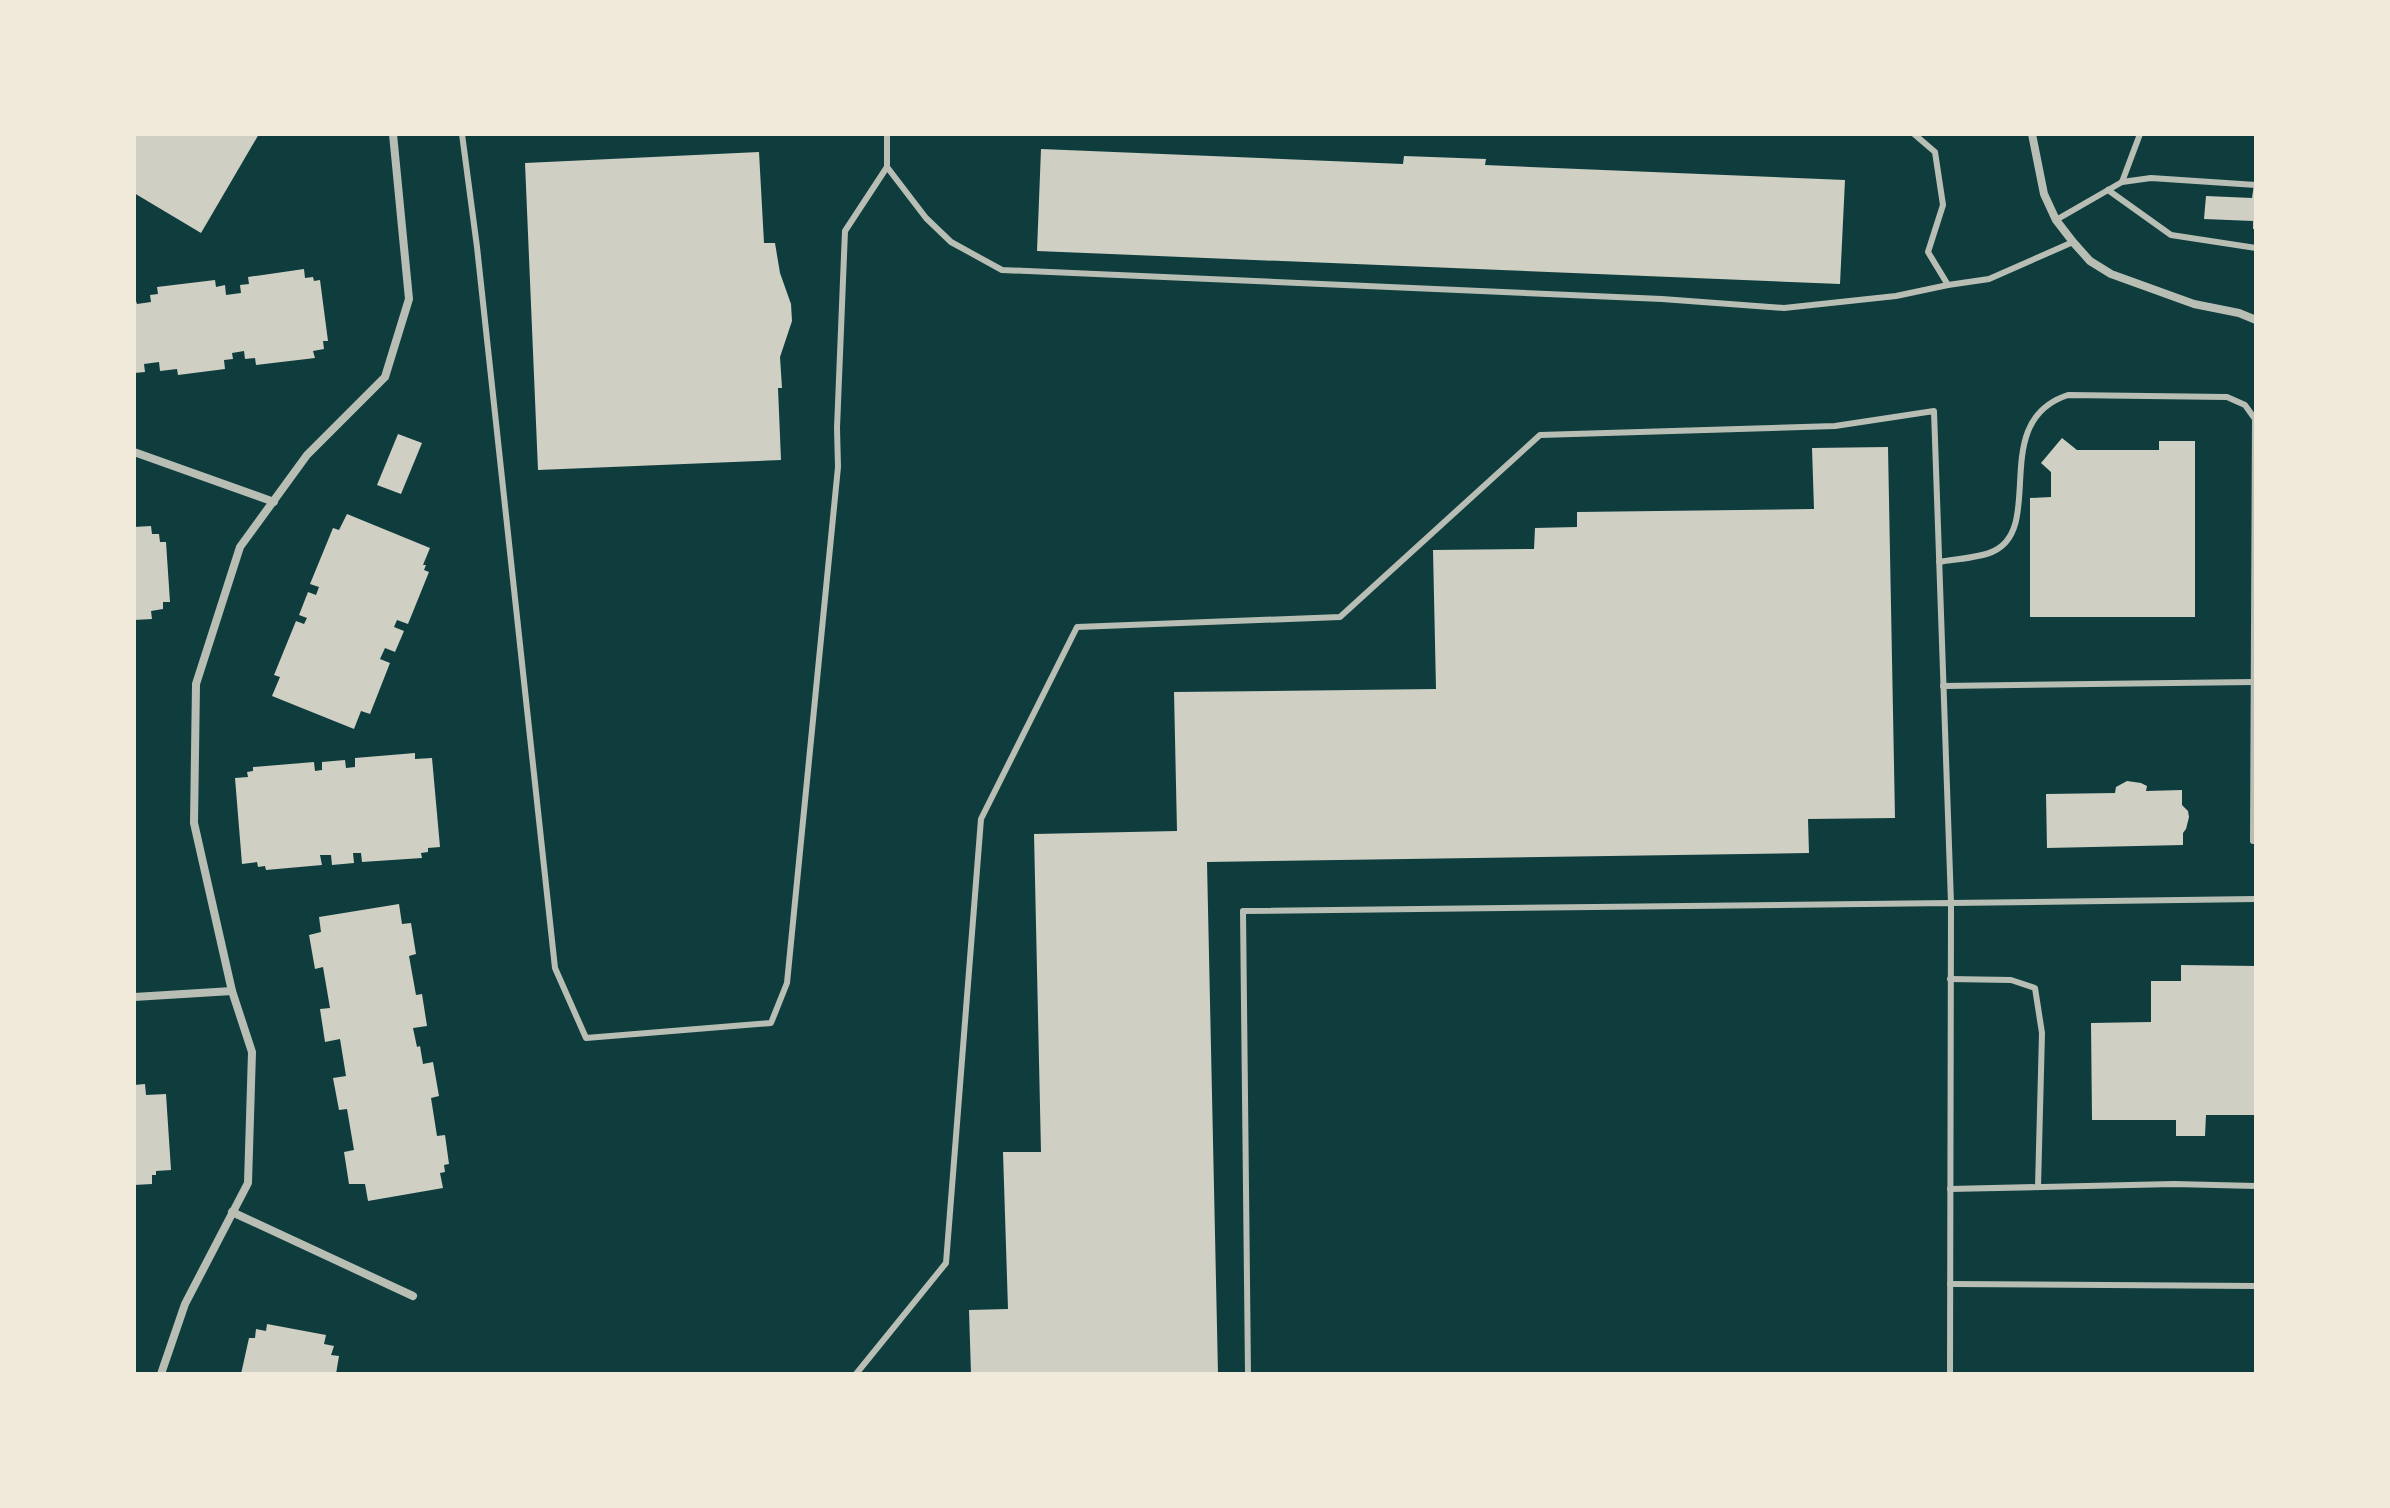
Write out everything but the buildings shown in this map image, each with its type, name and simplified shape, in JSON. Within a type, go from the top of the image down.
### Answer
[{"type":"street","points":[[161,1374],[185,1304],[248,1183],[252,1052],[232,991],[194,823],[196,684],[240,547],[307,455],[385,377],[409,299],[393,134]]},
{"type":"street","points":[[2032,134],[2044,194],[2056,220],[2090,261],[2111,274],[2194,304],[2239,313],[2256,320]]},
{"type":"street","points":[[134,452],[274,502]]},
{"type":"street","points":[[134,997],[232,991]]},
{"type":"street","points":[[232,1212],[413,1296]]},
{"type":"lane","points":[[462,134],[479,262],[555,968],[586,1038],[771,1023],[787,983],[838,467],[845,231],[887,167],[887,134]]},
{"type":"lane","points":[[1914,134],[1935,152],[1943,205],[1928,252],[1948,285]]},
{"type":"lane","points":[[2122,182],[2140,134]]},
{"type":"lane","points":[[887,167],[926,218],[951,242],[1002,270],[1662,299],[1784,308],[1896,296],[1989,279],[2073,242]]},
{"type":"lane","points":[[2056,220],[2122,182],[2151,178],[2256,185]]},
{"type":"lane","points":[[2108,190],[2171,235],[2256,248]]},
{"type":"lane","points":[[1939,562],[1994,552],[2009,540],[2016,522],[2025,438],[2036,413],[2052,400],[2068,395],[2227,397],[2245,405],[2255,419],[2253,841],[2256,841]]},
{"type":"lane","points":[[856,1374],[946,1263],[981,819],[1077,627],[1340,617],[1540,435],[1835,426],[1934,411],[1951,903],[1950,1374]]},
{"type":"lane","points":[[1943,686],[2254,682]]},
{"type":"lane","points":[[1248,1374],[1243,911],[2256,899]]},
{"type":"lane","points":[[1950,979],[2011,980],[2035,988],[2042,1033],[2038,1187]]},
{"type":"lane","points":[[1950,1189],[2174,1184],[2256,1186]]},
{"type":"lane","points":[[1950,1284],[2256,1286]]}]
